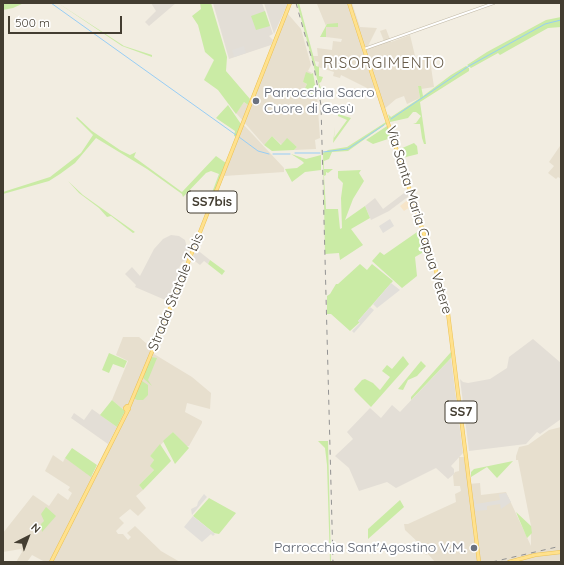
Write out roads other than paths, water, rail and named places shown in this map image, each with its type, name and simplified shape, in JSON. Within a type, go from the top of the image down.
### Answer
[{"type":"main road","name":"Strada Statale 7 bis","points":[[51,562],[131,402],[171,306],[290,3]]},
{"type":"main road","name":"Via Santa Maria Capua Vetere","points":[[349,3],[447,305],[479,562]]},
{"type":"main road","points":[[509,562],[535,555],[561,552]]},
{"type":"street","points":[[364,49],[494,3]]},
{"type":"waterway","points":[[51,3],[236,135]]},
{"type":"waterway","points":[[391,119],[469,66],[545,24],[561,20]]},
{"type":"waterway","points":[[323,152],[348,149],[384,125]]},
{"type":"waterway","points":[[239,137],[258,151],[269,154]]},
{"type":"waterway","points":[[295,153],[320,153]]},
{"type":"waterway","points":[[273,154],[290,154]]},
{"type":"railway","points":[[296,3],[314,67],[321,105],[333,562]]},
{"type":"railway","points":[[492,562],[561,546]]},
{"type":"place","name":"Parrocchia Sacro Cuore di Gesù","points":[[256,101]]},
{"type":"place","name":"Parrocchia Sant'Agostino V.M.","points":[[474,548]]},
{"type":"district","name":"RISORGIMENTO","points":[[384,63]]}]
